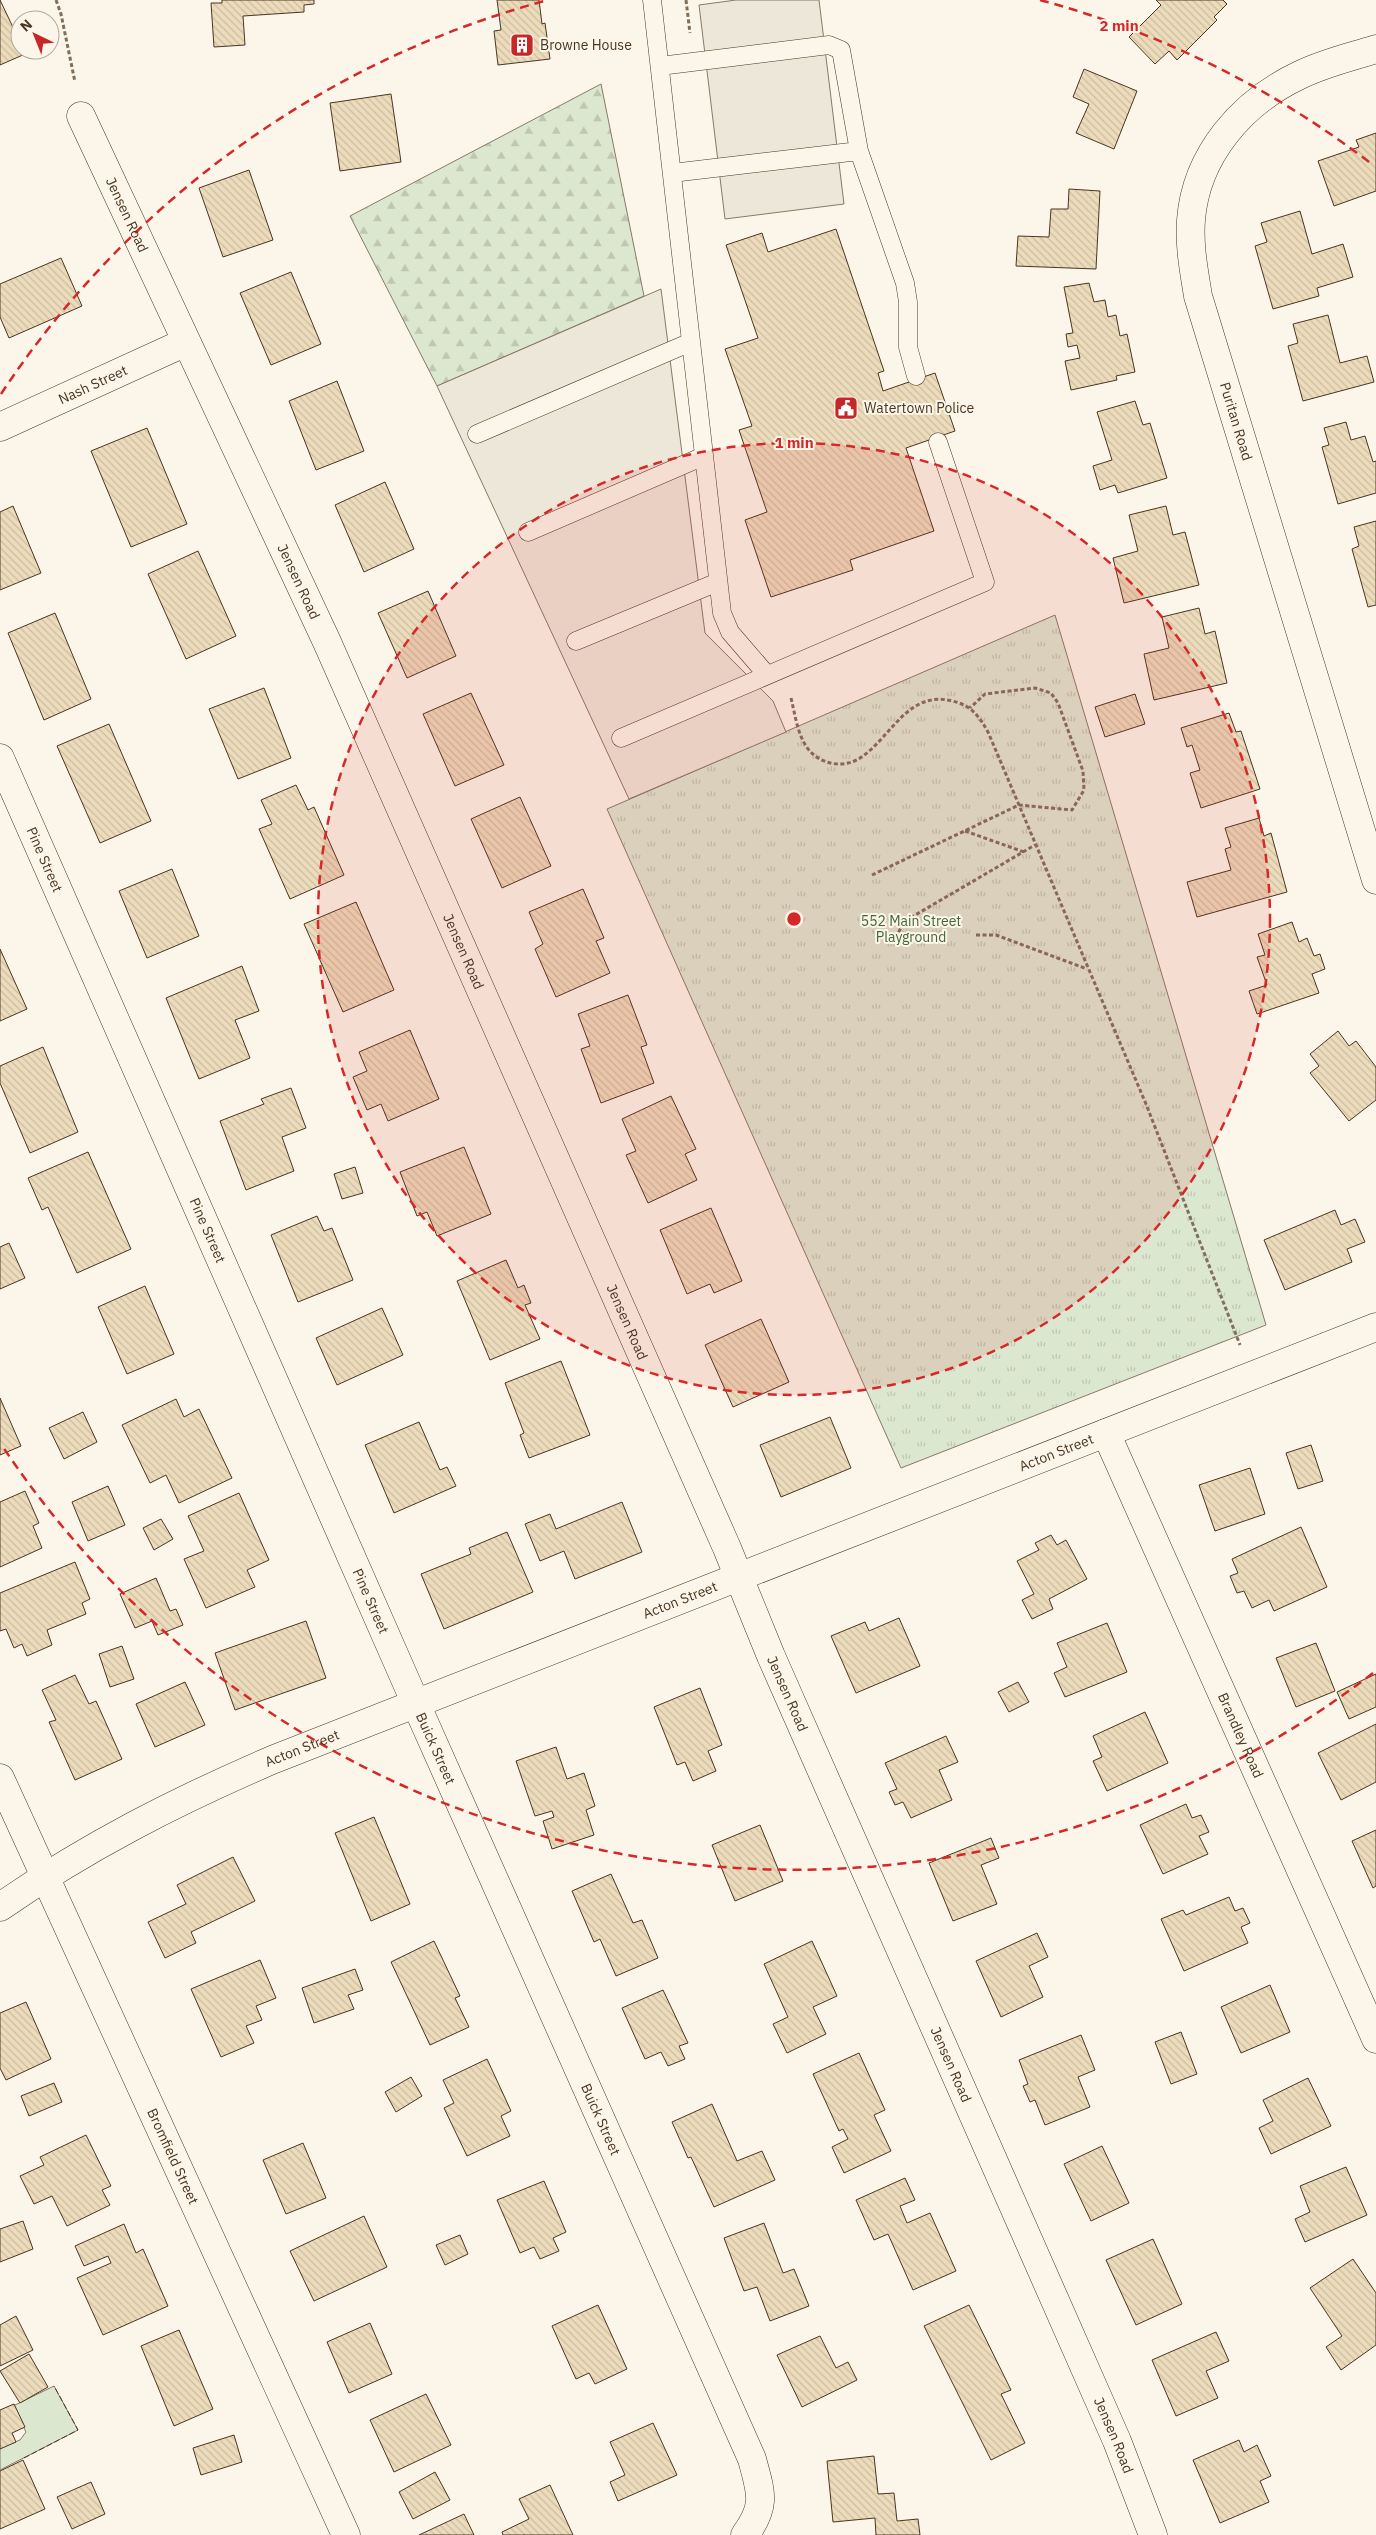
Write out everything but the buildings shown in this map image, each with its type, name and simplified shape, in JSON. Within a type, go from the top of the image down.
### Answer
[{"type":"street","name":"Puritan Road","points":[[1376,49],[1300,75],[1268,93],[1237,120],[1212,149],[1196,187],[1190,221],[1191,256],[1198,296],[1376,880]]},
{"type":"street","name":"Jensen Road","points":[[81,116],[327,642],[1117,2441],[1153,2535]]},
{"type":"street","name":"Nash Street","points":[[0,427],[186,342]]},
{"type":"street","name":"Pine Street","points":[[0,758],[416,1704]]},
{"type":"street","name":"Acton Street","points":[[0,1907],[44,1876],[98,1843],[212,1786],[1376,1327]]},
{"type":"street","name":"Brandley Road","points":[[1106,1432],[1376,2039]]},
{"type":"street","name":"Buick Street","points":[[416,1704],[752,2459],[760,2489],[758,2517],[745,2535]]},
{"type":"street","name":"Bromfield Street","points":[[0,1778],[346,2535]]},
{"type":"lane","points":[[652,0],[718,582],[725,623],[730,632],[775,671]]},
{"type":"lane","points":[[660,66],[833,45],[842,50],[859,151],[905,283],[908,302],[908,347],[916,376]]},
{"type":"lane","points":[[672,173],[859,151]]},
{"type":"lane","points":[[477,434],[691,342]]},
{"type":"lane","points":[[621,738],[985,582],[938,442]]},
{"type":"lane","points":[[528,532],[704,456]]},
{"type":"lane","points":[[576,641],[718,582]]},
{"type":"path","points":[[56,0],[61,14],[81,116]]},
{"type":"path","points":[[686,0],[690,39]]},
{"type":"path","points":[[775,671],[806,746],[821,760],[831,764],[854,762],[863,756],[904,713],[924,702],[944,699],[964,703],[978,715],[988,732],[1087,969],[1146,1104],[1252,1376]]},
{"type":"path","points":[[872,875],[1019,805],[1072,810],[1084,790],[1083,771],[1058,703],[1051,694],[1035,688],[985,694],[970,708]]},
{"type":"path","points":[[964,831],[1024,852]]},
{"type":"path","points":[[897,945],[898,933],[905,921],[1035,845]]},
{"type":"path","points":[[976,935],[996,935],[1087,969]]},
{"type":"green space","points":[[601,84],[644,296],[437,386],[350,216]]},
{"type":"green space","name":"552 Main Street Playground","points":[[1055,615],[1266,1325],[901,1468],[607,809]]},
{"type":"green space","points":[[54,2386],[78,2430],[0,2470],[0,2448],[20,2440],[26,2432],[13,2406]]},
{"type":"shaded area","points":[[736,0],[819,0],[844,204],[725,219],[699,5]]},
{"type":"shaded area","points":[[661,289],[705,633],[773,701],[786,732],[629,799],[437,386]]},
{"type":"fence","points":[[24,2458],[78,2430],[54,2386]]},
{"type":"place","name":"Browne House","points":[[522,45]]},
{"type":"place","name":"Watertown Police","points":[[846,408]]}]
